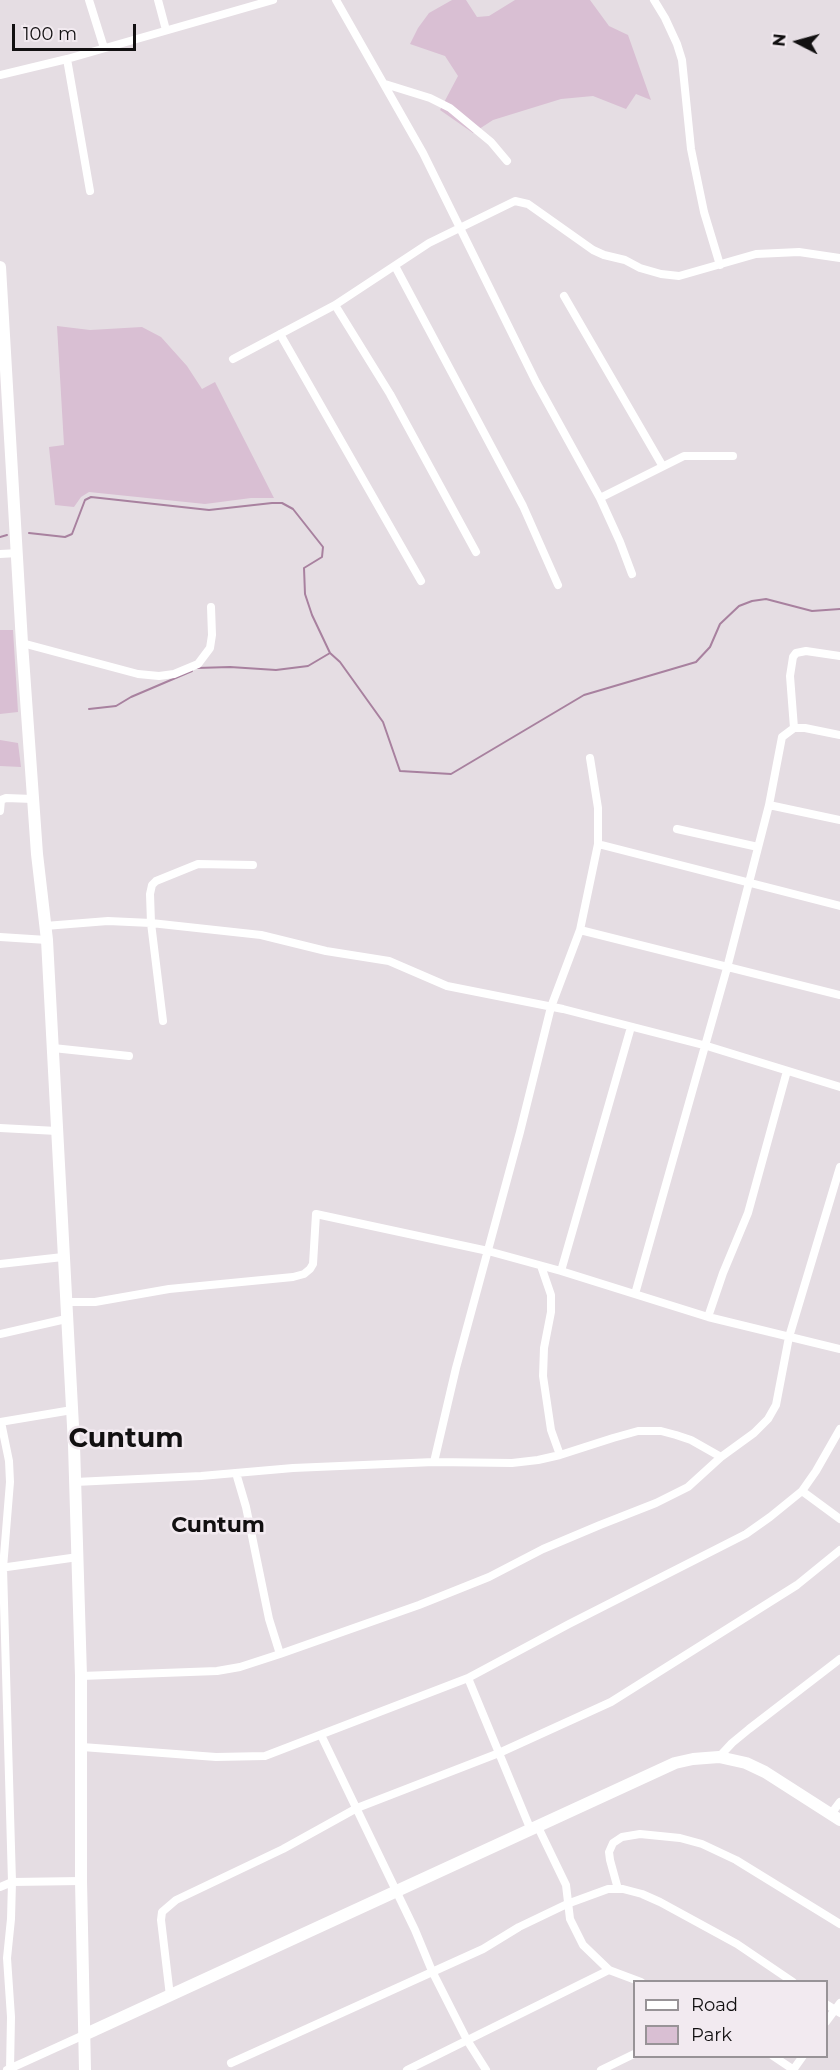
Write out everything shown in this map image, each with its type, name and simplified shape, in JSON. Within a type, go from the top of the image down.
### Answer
[{"type":"main road","points":[[0,267],[22,643],[33,799],[47,940],[72,1410],[81,1676],[81,1881],[85,2070]]},
{"type":"main road","points":[[86,2034],[675,1763],[719,1757],[746,1763],[765,1772],[835,1817]]},
{"type":"street","points":[[89,0],[104,48]]},
{"type":"street","points":[[158,0],[166,30]]},
{"type":"street","points":[[0,75],[67,59],[273,0]]},
{"type":"street","points":[[336,0],[423,153],[536,381],[600,498],[632,574]]},
{"type":"street","points":[[654,0],[665,18],[682,60],[691,149],[704,212],[720,265]]},
{"type":"street","points":[[67,59],[90,191]]},
{"type":"street","points":[[385,84],[430,98],[450,108],[491,142],[507,161]]},
{"type":"street","points":[[233,359],[336,305],[429,243],[510,202],[522,201],[593,250],[604,255],[625,260],[640,268],[679,276],[756,254],[799,252],[840,258]]},
{"type":"street","points":[[395,266],[523,506],[558,585]]},
{"type":"street","points":[[564,296],[662,465]]},
{"type":"street","points":[[336,305],[390,394],[477,552]]},
{"type":"street","points":[[280,334],[421,581]]},
{"type":"street","points":[[600,498],[662,465],[690,455],[734,456]]},
{"type":"street","points":[[0,554],[18,553]]},
{"type":"street","points":[[22,643],[138,674],[159,676],[174,674],[198,664],[210,648],[211,608]]},
{"type":"street","points":[[794,728],[790,676],[793,657],[796,653],[806,651],[840,656]]},
{"type":"street","points":[[635,1294],[707,1046],[769,805],[782,737],[794,728],[840,735]]},
{"type":"street","points":[[434,1462],[456,1368],[551,1007],[580,930],[598,844],[598,808],[590,758]]},
{"type":"street","points":[[0,811],[1,800],[6,798],[33,799]]},
{"type":"street","points":[[769,805],[840,820]]},
{"type":"street","points":[[677,829],[758,847]]},
{"type":"street","points":[[598,844],[840,906]]},
{"type":"street","points":[[163,1021],[151,923],[152,885],[156,881],[198,864],[253,865]]},
{"type":"street","points":[[45,926],[108,921],[151,923],[261,935],[326,951],[389,962],[447,986],[551,1007],[707,1046],[840,1087]]},
{"type":"street","points":[[580,930],[840,995]]},
{"type":"street","points":[[0,937],[47,940]]},
{"type":"street","points":[[561,1271],[631,1027]]},
{"type":"street","points":[[53,1048],[129,1056]]},
{"type":"street","points":[[708,1317],[748,1213],[787,1071]]},
{"type":"street","points":[[0,1128],[57,1131]]},
{"type":"street","points":[[81,1676],[218,1671],[240,1667],[419,1605],[489,1577],[543,1549],[656,1503],[688,1487],[721,1457],[754,1433],[768,1419],[776,1405],[789,1337],[840,1167]]},
{"type":"street","points":[[65,1302],[95,1302],[150,1291],[304,1274],[313,1264],[316,1214],[488,1251],[561,1271],[708,1317],[840,1348]]},
{"type":"street","points":[[0,1264],[63,1257]]},
{"type":"street","points":[[541,1266],[551,1295],[543,1376],[552,1430],[560,1455]]},
{"type":"street","points":[[0,1334],[66,1319]]},
{"type":"street","points":[[72,1410],[1,1422],[9,1461],[10,1482],[2,1568],[12,1882],[11,1919],[6,1958],[11,2017],[9,2069],[86,2034]]},
{"type":"street","points":[[82,1747],[245,1757],[266,1756],[468,1678],[746,1534],[802,1491],[840,1429]]},
{"type":"street","points":[[75,1482],[293,1468],[434,1462],[512,1463],[560,1455],[639,1431],[661,1431],[691,1440],[721,1457]]},
{"type":"street","points":[[236,1473],[246,1507],[269,1619],[280,1654]]},
{"type":"street","points":[[802,1491],[840,1519]]},
{"type":"street","points":[[170,1996],[161,1920],[162,1912],[168,1905],[283,1849],[357,1808],[499,1753],[611,1702],[797,1585],[840,1550]]},
{"type":"street","points":[[2,1568],[78,1557]]},
{"type":"street","points":[[719,1757],[740,1736],[840,1659]]},
{"type":"street","points":[[468,1678],[499,1753],[534,1827],[566,1885],[570,1919],[583,1945],[609,1970],[635,1980]]},
{"type":"street","points":[[321,1735],[397,1892],[432,1971],[467,2040],[486,2070]]},
{"type":"street","points":[[0,1799],[10,1798]]},
{"type":"street","points":[[835,1817],[840,1802]]},
{"type":"street","points":[[618,1889],[609,1852],[614,1843],[622,1837],[640,1834],[680,1838],[702,1844],[736,1860],[840,1924]]},
{"type":"street","points":[[0,1887],[12,1882],[81,1881]]},
{"type":"street","points":[[231,2063],[492,1945],[519,1927],[567,1904],[608,1889],[642,1894],[737,1944],[790,1980]]},
{"type":"street","points":[[407,2070],[609,1970]]},
{"type":"street","points":[[828,2020],[838,2008]]},
{"type":"street","points":[[601,2070],[633,2054]]},
{"type":"street","points":[[776,2058],[793,2070]]},
{"type":"green space","points":[[452,0],[466,0],[477,17],[489,16],[515,0],[590,0],[609,26],[628,35],[651,100],[636,94],[626,109],[593,96],[561,99],[493,120],[473,133],[440,110],[458,76],[445,56],[410,44],[429,13]]},
{"type":"green space","points":[[57,326],[90,330],[142,327],[161,337],[187,366],[202,389],[215,382],[274,498],[251,498],[205,504],[89,492],[81,497],[74,507],[55,505],[49,447],[64,445]]},
{"type":"green space","points":[[0,630],[13,630],[18,712],[0,714]]},
{"type":"green space","points":[[0,740],[18,743],[21,767],[0,766]]},
{"type":"waterway","points":[[29,533],[65,537],[72,534],[85,500],[91,497],[209,510],[272,503],[282,503],[293,509],[323,547],[322,557],[304,568],[305,594],[312,615],[330,653],[340,662],[383,722],[400,771],[451,774],[584,695],[696,662],[710,647],[720,624],[739,606],[752,601],[766,599],[812,611],[840,609]]},
{"type":"waterway","points":[[0,537],[7,535]]},
{"type":"waterway","points":[[197,668],[230,667],[276,670],[308,666],[330,653]]},
{"type":"waterway","points":[[89,709],[116,706],[131,697],[192,671]]},
{"type":"district","name":"Cuntum","points":[[126,1439]]},
{"type":"district","name":"Cuntum","points":[[218,1526]]}]
